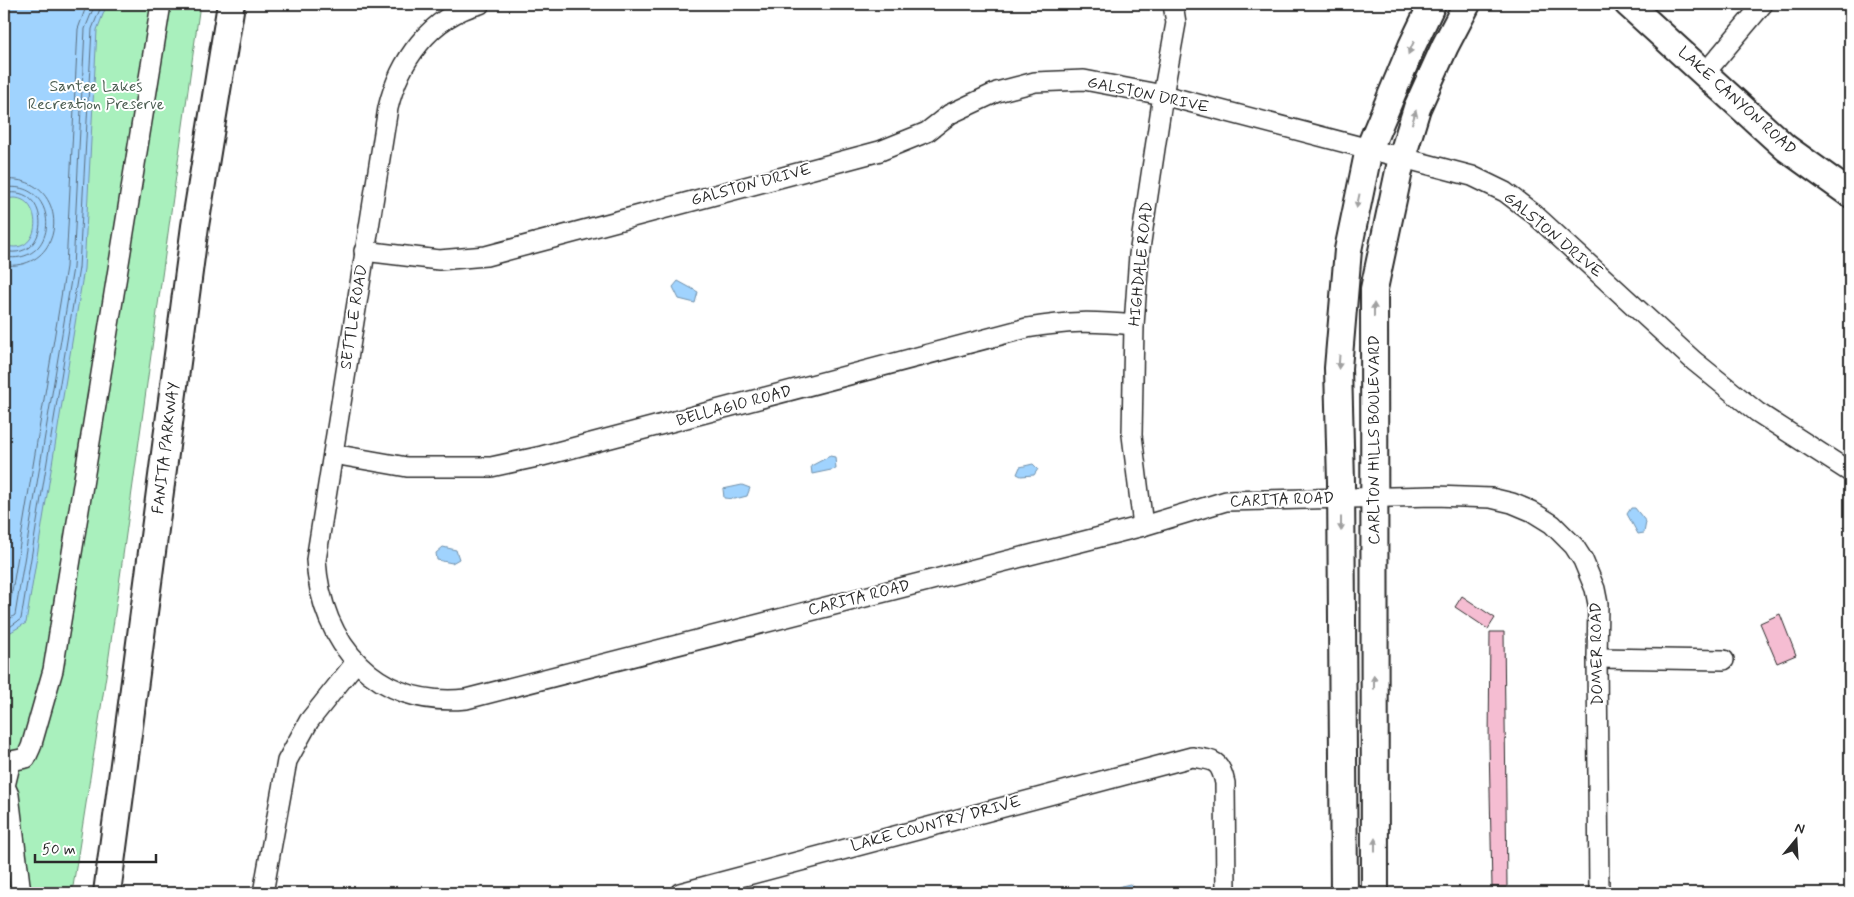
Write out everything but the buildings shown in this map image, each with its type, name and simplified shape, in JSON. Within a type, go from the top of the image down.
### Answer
[{"type":"street","points":[[21,893],[9,795],[4,786],[12,761],[26,758],[31,747],[53,670],[161,4]]},
{"type":"street","name":"FANITA PARKWAY","points":[[107,893],[195,226],[230,4]]},
{"type":"street","name":"SETTLE ROAD","points":[[356,662],[330,622],[317,576],[316,560],[364,251],[392,92],[406,61],[416,47],[452,9],[480,4]]},
{"type":"street","name":"HIGHDALE ROAD","points":[[1143,526],[1132,435],[1134,325],[1139,255],[1162,96],[1176,23],[1173,4]]},
{"type":"street","name":"CARLTON HILLS BOULEVARD","points":[[1344,893],[1338,368],[1348,250],[1369,149],[1412,46],[1432,4]]},
{"type":"street","name":"CARLTON HILLS BOULEVARD","points":[[1375,893],[1374,289],[1402,157],[1417,108],[1444,46],[1467,4]]},
{"type":"street","name":"LAKE CANYON ROAD","points":[[1628,4],[1786,148],[1850,194]]},
{"type":"street","points":[[1705,73],[1763,4]]},
{"type":"street","name":"GALSTON DRIVE","points":[[364,251],[440,260],[486,256],[880,151],[927,132],[950,114],[997,92],[1035,82],[1084,80],[1162,96],[1402,157],[1472,176],[1491,184],[1520,203],[1694,361],[1757,412],[1850,472]]},
{"type":"street","name":"BELLAGIO ROAD","points":[[332,454],[407,467],[491,467],[542,456],[1027,328],[1064,321],[1089,320],[1134,325]]},
{"type":"street","name":"DOMER ROAD","points":[[1373,498],[1435,496],[1491,498],[1512,503],[1531,511],[1552,524],[1574,546],[1590,574],[1595,589],[1600,620],[1598,658],[1599,893]]},
{"type":"street","name":"CARITA ROAD","points":[[356,662],[376,678],[402,692],[436,700],[466,699],[1143,526],[1226,500],[1373,498]]},
{"type":"street","points":[[1598,658],[1724,660]]},
{"type":"street","points":[[263,893],[287,761],[309,721],[356,662]]},
{"type":"street","name":"LAKE COUNTRY DRIVE","points":[[680,893],[1192,757],[1211,760],[1221,767],[1225,783],[1226,893]]},
{"type":"green space","name":"Santee Lakes Recreation Preserve","points":[[4,4],[200,4],[108,663],[72,893],[4,893]]},
{"type":"water","points":[[4,4],[107,4],[97,30],[84,269],[26,623],[4,636],[4,245],[18,247],[27,242],[33,233],[35,222],[33,212],[27,203],[17,198],[4,200]]},
{"type":"water","points":[[678,281],[698,292],[695,303],[679,299],[673,287]]},
{"type":"water","points":[[830,456],[835,457],[836,469],[812,474],[811,466]]},
{"type":"water","points":[[1033,464],[1038,469],[1034,475],[1021,476],[1017,474],[1020,467]]},
{"type":"water","points":[[742,485],[750,488],[747,496],[735,499],[724,498],[723,489]]},
{"type":"water","points":[[1631,508],[1635,508],[1646,522],[1644,533],[1638,534],[1627,514]]},
{"type":"water","points":[[443,547],[456,550],[459,559],[452,563],[437,560],[436,553]]},
{"type":"water","points":[[1130,884],[1135,888],[1131,893],[1112,893],[1121,886]]}]
